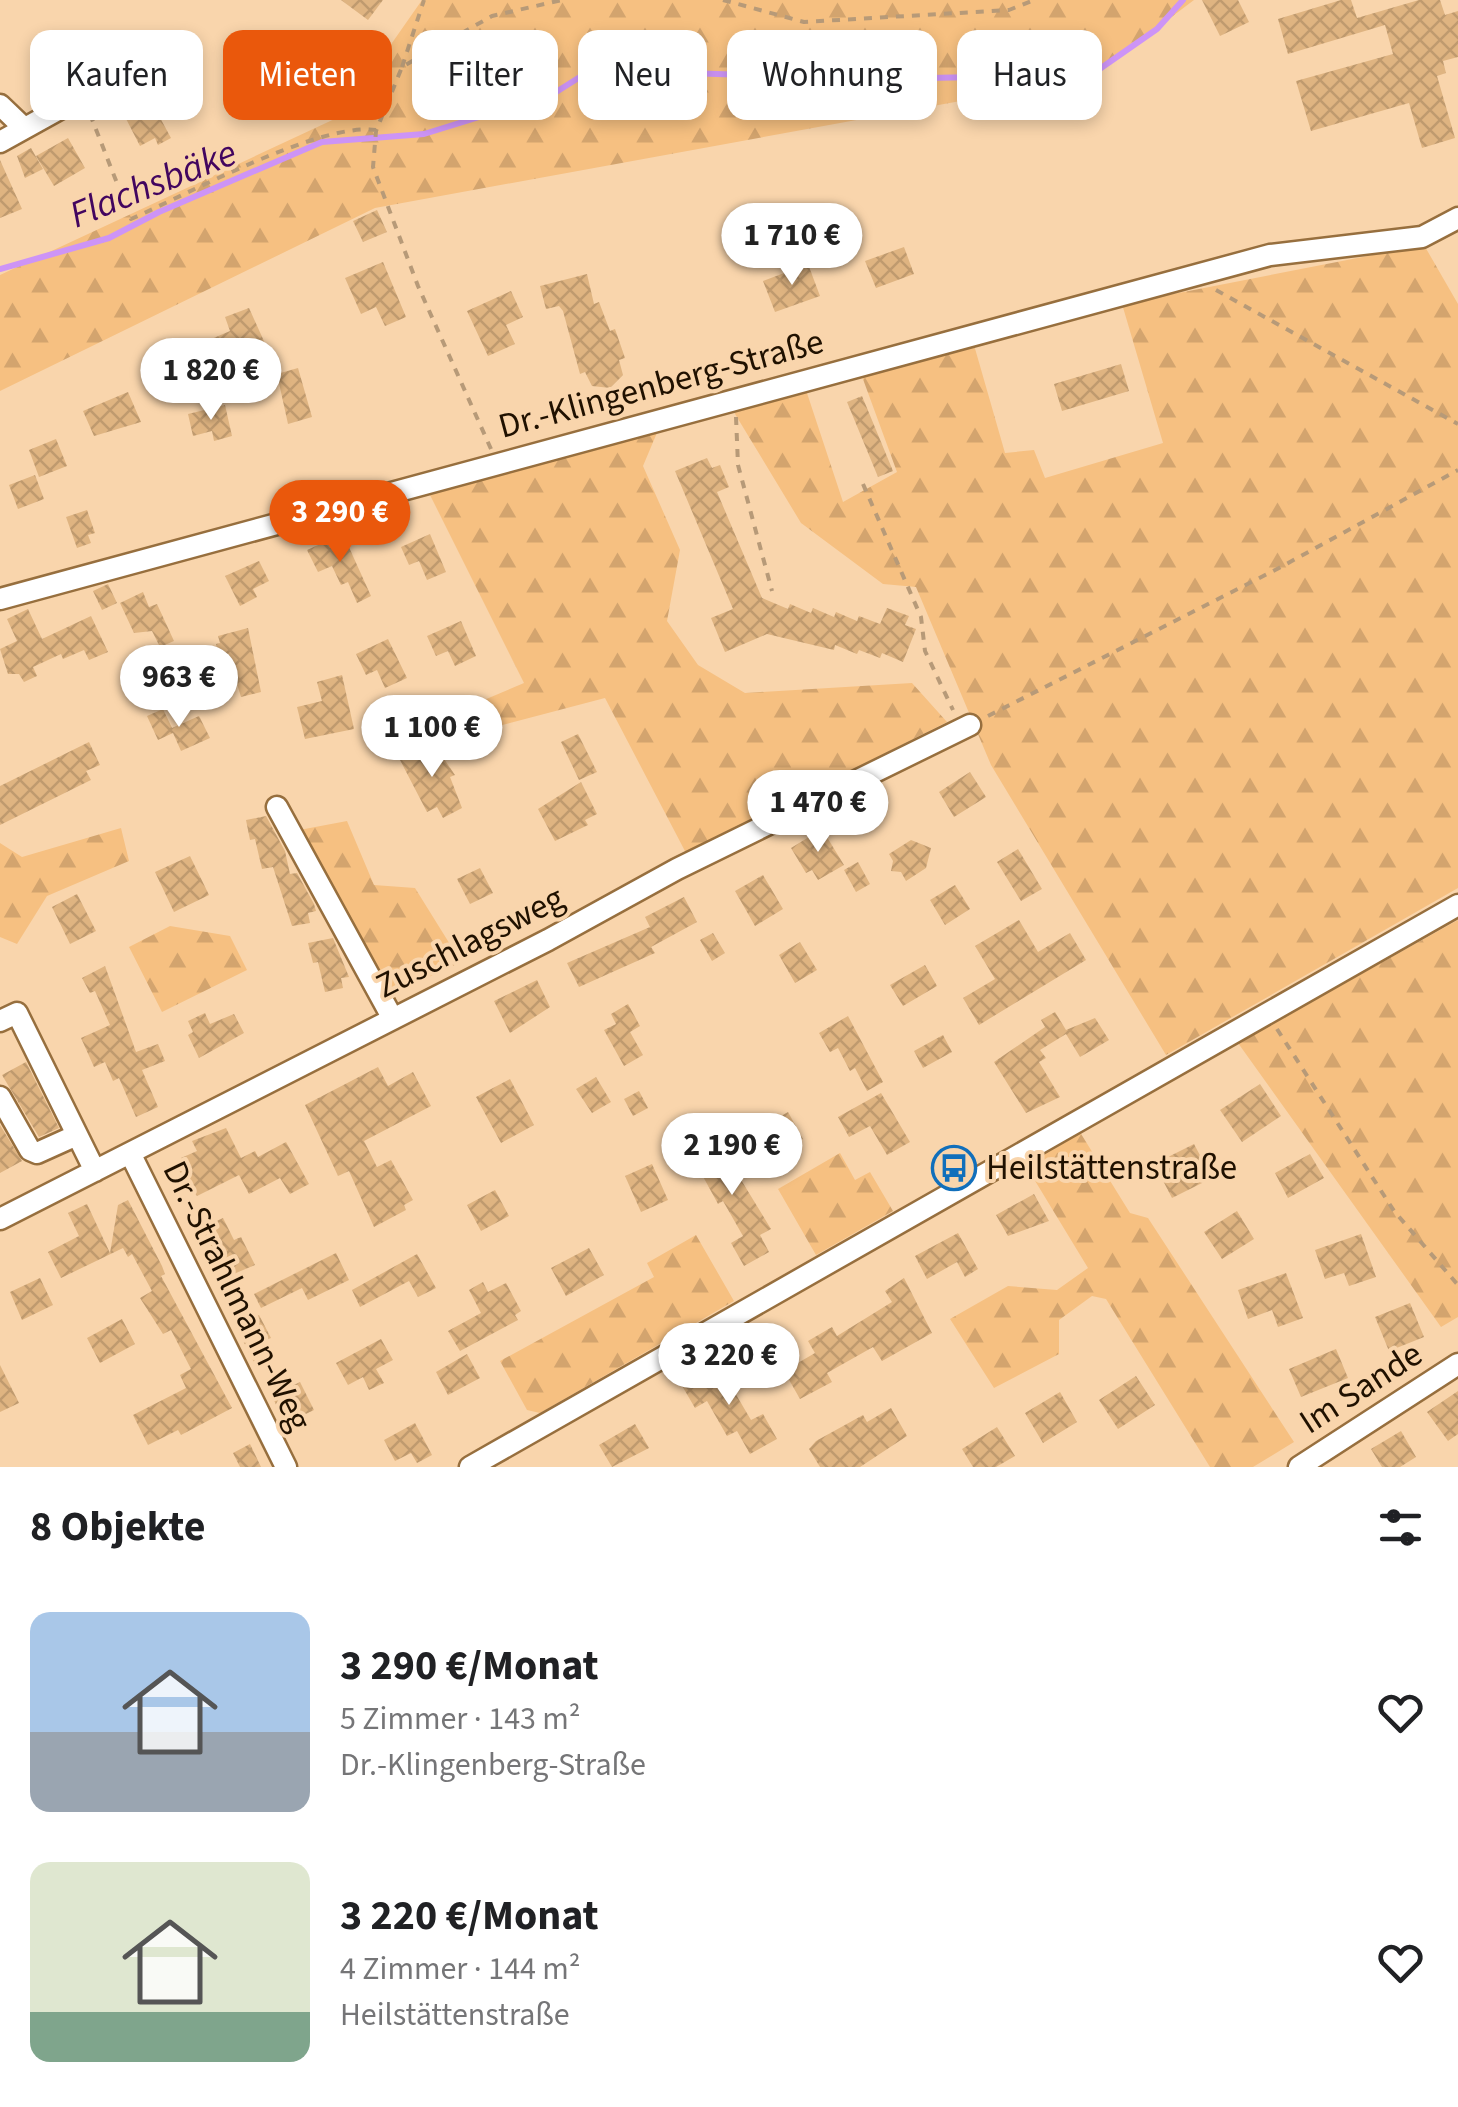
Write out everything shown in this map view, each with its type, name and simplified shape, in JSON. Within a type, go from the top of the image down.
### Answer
[{"type":"street","points":[[0,105],[22,127]]},
{"type":"street","points":[[0,142],[36,120]]},
{"type":"street","name":"Dr.-Klingenberg-Straße","points":[[0,599],[1270,255],[1422,237],[1458,218]]},
{"type":"street","name":"Zuschlagsweg","points":[[0,1219],[677,869],[966,726]]},
{"type":"street","points":[[277,807],[393,1019]]},
{"type":"street","points":[[470,1467],[1458,905]]},
{"type":"street","points":[[0,1021],[17,1013],[95,1171]]},
{"type":"street","points":[[0,1097],[30,1150],[37,1153],[77,1134]]},
{"type":"street","name":"Dr.-Strahlmann-Weg","points":[[130,1153],[286,1467]]},
{"type":"street","name":"Im Sande","points":[[1299,1467],[1458,1364]]},
{"type":"path","points":[[424,0],[376,130],[373,167],[418,286],[497,462]]},
{"type":"path","points":[[402,68],[492,16],[562,0]]},
{"type":"path","points":[[723,0],[804,22],[1009,10],[1034,0]]},
{"type":"path","points":[[92,120],[131,219],[323,136],[359,128],[376,130]]},
{"type":"path","points":[[1190,276],[1458,424]]},
{"type":"path","points":[[736,398],[738,465],[772,591]]},
{"type":"path","points":[[863,484],[922,617],[924,651],[966,726],[1279,568],[1458,470]]},
{"type":"path","points":[[1266,1012],[1394,1211],[1458,1285]]},
{"type":"green space","points":[[422,0],[1194,0],[1102,69],[1102,30],[957,30],[957,102],[937,105],[937,30],[727,30],[727,120],[857,120],[375,208],[0,391],[0,275],[332,120],[392,120],[392,43]]},
{"type":"green space","points":[[1424,245],[1458,304],[1458,888],[1166,1055],[991,765],[916,587],[883,584],[801,523],[732,409],[806,390],[843,502],[897,472],[860,371],[974,345],[1005,453],[1034,450],[1045,478],[1163,443],[1122,304]]},
{"type":"green space","points":[[659,428],[643,466],[680,550],[667,621],[698,665],[745,693],[912,683],[947,722],[686,853],[605,698],[461,736],[446,716],[524,683],[427,489]]},
{"type":"green space","points":[[347,821],[374,885],[415,888],[461,962],[382,999],[294,831]]},
{"type":"green space","points":[[121,828],[129,861],[47,896],[17,944],[0,937],[0,843],[22,857]]},
{"type":"green space","points":[[1458,920],[1458,1317],[1441,1327],[1238,1043]]},
{"type":"green space","points":[[170,926],[230,936],[247,970],[162,1012],[129,947]]},
{"type":"green space","points":[[1078,1129],[1130,1213],[1148,1218],[1294,1442],[1253,1467],[1210,1467],[1106,1299],[1092,1296],[1059,1320],[1059,1354],[994,1388],[950,1319],[1008,1286],[1057,1290],[1088,1268],[1023,1161]]},
{"type":"green space","points":[[840,1153],[855,1180],[870,1172],[893,1211],[816,1255],[778,1189]]},
{"type":"green space","points":[[696,1235],[734,1301],[540,1413],[527,1410],[500,1361],[654,1277],[647,1263]]},
{"type":"building","points":[[341,0],[383,0],[368,20]]},
{"type":"building","points":[[1202,0],[1238,0],[1249,22],[1220,36]]},
{"type":"building","points":[[1351,0],[1357,18],[1419,0],[1440,0],[1445,15],[1458,11],[1458,57],[1443,61],[1446,73],[1437,76],[1455,138],[1422,148],[1409,103],[1311,131],[1296,81],[1393,54],[1385,25],[1288,54],[1278,19]]},
{"type":"building","points":[[127,120],[161,120],[171,138],[158,145],[155,138],[140,146]]},
{"type":"building","points":[[68,138],[85,168],[54,186],[36,156]]},
{"type":"building","points":[[31,148],[43,169],[25,178],[17,156]]},
{"type":"building","points":[[0,160],[22,209],[0,218]]},
{"type":"building","points":[[377,210],[387,232],[363,242],[353,221]]},
{"type":"building","points":[[904,247],[914,274],[876,288],[865,261]]},
{"type":"building","points":[[383,262],[406,317],[385,326],[376,307],[361,314],[345,278]]},
{"type":"building","points":[[808,264],[820,296],[775,312],[763,281]]},
{"type":"building","points":[[587,274],[594,304],[599,302],[610,331],[615,329],[625,358],[619,360],[623,375],[610,388],[592,386],[585,372],[580,374],[563,311],[559,306],[546,309],[540,286]]},
{"type":"building","points":[[511,291],[523,317],[506,325],[515,344],[488,356],[467,311]]},
{"type":"building","points":[[249,308],[272,359],[241,371],[233,352],[210,362],[202,343],[230,331],[225,317]]},
{"type":"building","points":[[1121,364],[1129,391],[1062,411],[1054,384]]},
{"type":"building","points":[[298,368],[312,417],[288,424],[277,374]]},
{"type":"building","points":[[128,392],[141,422],[94,436],[83,411]]},
{"type":"building","points":[[862,396],[893,471],[878,477],[847,402]]},
{"type":"building","points":[[225,405],[232,436],[214,441],[212,431],[193,436],[188,414]]},
{"type":"building","points":[[56,439],[67,466],[39,477],[29,450]]},
{"type":"building","points":[[707,458],[712,468],[720,465],[729,487],[717,492],[762,598],[788,609],[790,604],[811,613],[813,608],[834,617],[836,612],[857,621],[859,616],[880,624],[887,608],[909,616],[905,625],[916,629],[903,662],[882,653],[880,658],[859,650],[857,654],[835,645],[834,650],[767,634],[725,652],[711,618],[733,609],[675,471]]},
{"type":"building","points":[[35,475],[44,499],[18,509],[9,485]]},
{"type":"building","points":[[87,510],[95,533],[88,535],[91,543],[77,548],[66,517]]},
{"type":"building","points":[[343,534],[371,596],[357,603],[348,582],[341,585],[332,566],[318,572],[307,550]]},
{"type":"building","points":[[430,534],[446,572],[427,580],[419,561],[409,565],[401,547]]},
{"type":"building","points":[[259,561],[269,581],[253,589],[257,597],[240,606],[225,576]]},
{"type":"building","points":[[108,584],[117,603],[102,610],[93,591]]},
{"type":"building","points":[[143,592],[149,607],[157,604],[174,641],[160,647],[152,631],[134,633],[120,603]]},
{"type":"building","points":[[28,609],[42,639],[91,616],[108,652],[89,660],[84,650],[63,659],[61,654],[33,667],[37,676],[24,682],[19,674],[8,674],[0,649],[17,641],[7,619]]},
{"type":"building","points":[[461,621],[476,656],[455,666],[448,651],[436,656],[427,636]]},
{"type":"building","points":[[248,628],[261,692],[241,697],[230,661],[221,664],[216,644],[220,643],[218,636]]},
{"type":"building","points":[[388,639],[407,678],[385,688],[377,670],[366,675],[356,654]]},
{"type":"building","points":[[342,675],[354,729],[305,739],[297,707],[322,701],[317,682]]},
{"type":"building","points":[[163,709],[172,728],[199,716],[210,738],[181,751],[173,733],[158,740],[147,716]]},
{"type":"building","points":[[578,734],[597,772],[579,780],[561,742]]},
{"type":"building","points":[[89,742],[100,765],[86,771],[91,780],[0,825],[0,786]]},
{"type":"building","points":[[433,743],[455,775],[450,777],[462,808],[443,818],[437,807],[427,812],[400,760]]},
{"type":"building","points":[[970,772],[986,797],[954,817],[939,792]]},
{"type":"building","points":[[581,782],[597,814],[585,820],[588,825],[555,841],[538,809]]},
{"type":"building","points":[[266,816],[285,851],[290,874],[297,873],[314,904],[316,911],[308,913],[310,923],[292,926],[273,867],[262,869],[255,839],[250,840],[246,820]]},
{"type":"building","points":[[822,829],[844,865],[818,880],[812,870],[806,873],[791,848]]},
{"type":"building","points":[[911,840],[931,848],[926,868],[906,881],[901,872],[891,871],[893,861],[889,854]]},
{"type":"building","points":[[1018,849],[1042,889],[1021,901],[997,862]]},
{"type":"building","points":[[190,856],[209,895],[174,912],[155,872]]},
{"type":"building","points":[[858,862],[870,884],[856,892],[844,870]]},
{"type":"building","points":[[480,868],[493,893],[470,904],[457,879]]},
{"type":"building","points":[[763,875],[783,909],[755,926],[735,891]]},
{"type":"building","points":[[955,885],[970,909],[945,925],[930,900]]},
{"type":"building","points":[[77,894],[96,931],[70,944],[52,907]]},
{"type":"building","points":[[684,897],[697,922],[651,947],[655,953],[579,987],[567,963],[650,927],[645,917]]},
{"type":"building","points":[[1019,920],[1038,952],[1070,933],[1086,960],[979,1025],[963,998],[995,979],[975,946]]},
{"type":"building","points":[[713,933],[725,953],[712,961],[700,940]]},
{"type":"building","points":[[333,938],[349,977],[341,978],[343,988],[325,992],[318,962],[313,963],[308,943]]},
{"type":"building","points":[[800,942],[817,970],[795,983],[779,955]]},
{"type":"building","points":[[925,965],[937,986],[903,1006],[890,985]]},
{"type":"building","points":[[105,966],[136,1052],[158,1044],[165,1061],[142,1070],[158,1107],[136,1117],[119,1078],[113,1081],[105,1062],[94,1067],[81,1038],[110,1025],[95,991],[90,993],[82,978]]},
{"type":"building","points":[[537,980],[550,1007],[510,1033],[494,1001]]},
{"type":"building","points":[[628,1004],[640,1026],[630,1032],[643,1055],[624,1066],[604,1030],[616,1024],[611,1014]]},
{"type":"building","points":[[1055,1012],[1066,1030],[1095,1018],[1109,1040],[1080,1057],[1066,1034],[1040,1050],[1046,1058],[1039,1062],[1060,1097],[1026,1113],[994,1062],[1045,1027],[1041,1020]]},
{"type":"building","points":[[205,1013],[210,1024],[234,1014],[244,1033],[199,1058],[188,1035],[193,1032],[188,1021]]},
{"type":"building","points":[[848,1016],[883,1082],[867,1091],[855,1068],[850,1071],[838,1048],[830,1052],[819,1033]]},
{"type":"building","points":[[943,1035],[952,1052],[923,1068],[914,1051]]},
{"type":"building","points":[[26,1062],[59,1128],[39,1137],[2,1075]]},
{"type":"building","points":[[378,1067],[388,1086],[413,1072],[431,1106],[364,1141],[377,1167],[391,1160],[413,1200],[404,1205],[406,1210],[374,1227],[349,1171],[338,1176],[305,1105]]},
{"type":"building","points":[[596,1077],[611,1102],[592,1113],[576,1089]]},
{"type":"building","points":[[510,1079],[534,1125],[501,1143],[476,1097]]},
{"type":"building","points":[[1260,1084],[1281,1116],[1242,1142],[1220,1110]]},
{"type":"building","points":[[639,1091],[648,1108],[633,1116],[624,1099]]},
{"type":"building","points":[[881,1093],[910,1142],[887,1155],[870,1126],[849,1137],[838,1117]]},
{"type":"building","points":[[788,1112],[803,1139],[783,1151],[767,1124]]},
{"type":"building","points":[[0,1125],[22,1161],[0,1173]]},
{"type":"building","points":[[226,1128],[241,1158],[255,1151],[258,1157],[286,1142],[309,1184],[290,1194],[280,1178],[249,1194],[239,1175],[197,1196],[178,1169],[185,1166],[181,1158],[197,1151],[192,1141]]},
{"type":"building","points":[[713,1134],[771,1229],[760,1235],[769,1252],[744,1266],[731,1243],[743,1236],[723,1201],[718,1204],[688,1149]]},
{"type":"building","points":[[1194,1144],[1212,1178],[1172,1198],[1159,1173],[1171,1167],[1166,1158]]},
{"type":"building","points":[[1310,1154],[1324,1178],[1288,1198],[1275,1173]]},
{"type":"building","points":[[652,1164],[668,1200],[641,1212],[625,1176]]},
{"type":"building","points":[[495,1190],[509,1216],[481,1231],[467,1205]]},
{"type":"building","points":[[1034,1194],[1049,1221],[1008,1236],[996,1215]]},
{"type":"building","points":[[128,1200],[162,1266],[165,1274],[161,1276],[232,1408],[181,1435],[178,1430],[148,1445],[133,1415],[186,1388],[180,1375],[191,1369],[171,1330],[163,1334],[140,1298],[152,1291],[132,1254],[128,1257],[123,1248],[61,1278],[48,1252],[79,1236],[68,1213],[87,1204],[110,1253],[118,1205]]},
{"type":"building","points":[[1237,1211],[1254,1239],[1222,1259],[1204,1232]]},
{"type":"building","points":[[223,1218],[234,1240],[241,1237],[255,1265],[217,1281],[203,1252],[212,1248],[202,1228]]},
{"type":"building","points":[[958,1233],[978,1269],[965,1277],[957,1262],[927,1279],[915,1256]]},
{"type":"building","points":[[1361,1234],[1376,1277],[1349,1286],[1344,1273],[1325,1279],[1315,1250]]},
{"type":"building","points":[[589,1248],[604,1275],[566,1296],[551,1268]]},
{"type":"building","points":[[336,1253],[349,1280],[308,1300],[302,1288],[261,1308],[254,1294]]},
{"type":"building","points":[[417,1254],[436,1288],[418,1297],[409,1281],[360,1307],[352,1290]]},
{"type":"building","points":[[1286,1273],[1303,1318],[1278,1327],[1272,1310],[1248,1319],[1238,1290]]},
{"type":"building","points":[[40,1278],[53,1305],[22,1320],[10,1292]]},
{"type":"building","points":[[904,1278],[932,1333],[882,1361],[873,1347],[827,1373],[832,1382],[800,1399],[784,1371],[815,1353],[808,1341],[832,1327],[837,1336],[892,1302],[885,1291]]},
{"type":"building","points":[[483,1282],[488,1292],[506,1283],[521,1311],[515,1315],[518,1320],[460,1351],[448,1331],[481,1313],[469,1290]]},
{"type":"building","points":[[1410,1303],[1424,1337],[1389,1351],[1375,1317]]},
{"type":"building","points":[[259,1315],[271,1338],[261,1342],[268,1355],[254,1362],[236,1327]]},
{"type":"building","points":[[122,1319],[135,1344],[100,1363],[87,1338]]},
{"type":"building","points":[[381,1339],[393,1360],[376,1369],[384,1383],[369,1390],[363,1377],[348,1385],[336,1363]]},
{"type":"building","points":[[1336,1349],[1348,1378],[1301,1397],[1289,1369]]},
{"type":"building","points":[[467,1354],[480,1378],[448,1395],[436,1372]]},
{"type":"building","points":[[718,1364],[751,1420],[763,1414],[777,1439],[750,1454],[737,1431],[727,1436],[707,1401],[695,1408],[681,1384]]},
{"type":"building","points":[[0,1365],[19,1403],[0,1412]]},
{"type":"building","points":[[1136,1376],[1155,1405],[1118,1429],[1099,1400]]},
{"type":"building","points":[[300,1382],[314,1410],[285,1424],[272,1396]]},
{"type":"building","points":[[1458,1391],[1458,1434],[1448,1441],[1427,1412]]},
{"type":"building","points":[[1060,1392],[1077,1422],[1043,1443],[1025,1413]]},
{"type":"building","points":[[891,1408],[907,1436],[860,1467],[820,1467],[809,1449],[816,1441],[863,1415],[867,1422]]},
{"type":"building","points":[[415,1423],[432,1455],[417,1463],[411,1453],[395,1461],[384,1440]]},
{"type":"building","points":[[635,1424],[649,1448],[612,1467],[599,1445]]},
{"type":"building","points":[[997,1427],[1015,1456],[996,1467],[973,1467],[962,1449]]},
{"type":"building","points":[[1401,1431],[1416,1457],[1400,1467],[1382,1467],[1371,1449]]},
{"type":"building","points":[[250,1444],[261,1467],[240,1467],[233,1453]]},
{"type":"waterway","name":"Flachsbäke","points":[[0,269],[109,238],[159,212],[322,142],[424,134],[553,94],[591,70],[875,79],[1091,75],[1157,29],[1183,0]]},
{"type":"place","name":"Heilstättenstraße","points":[[954,1168]]}]
